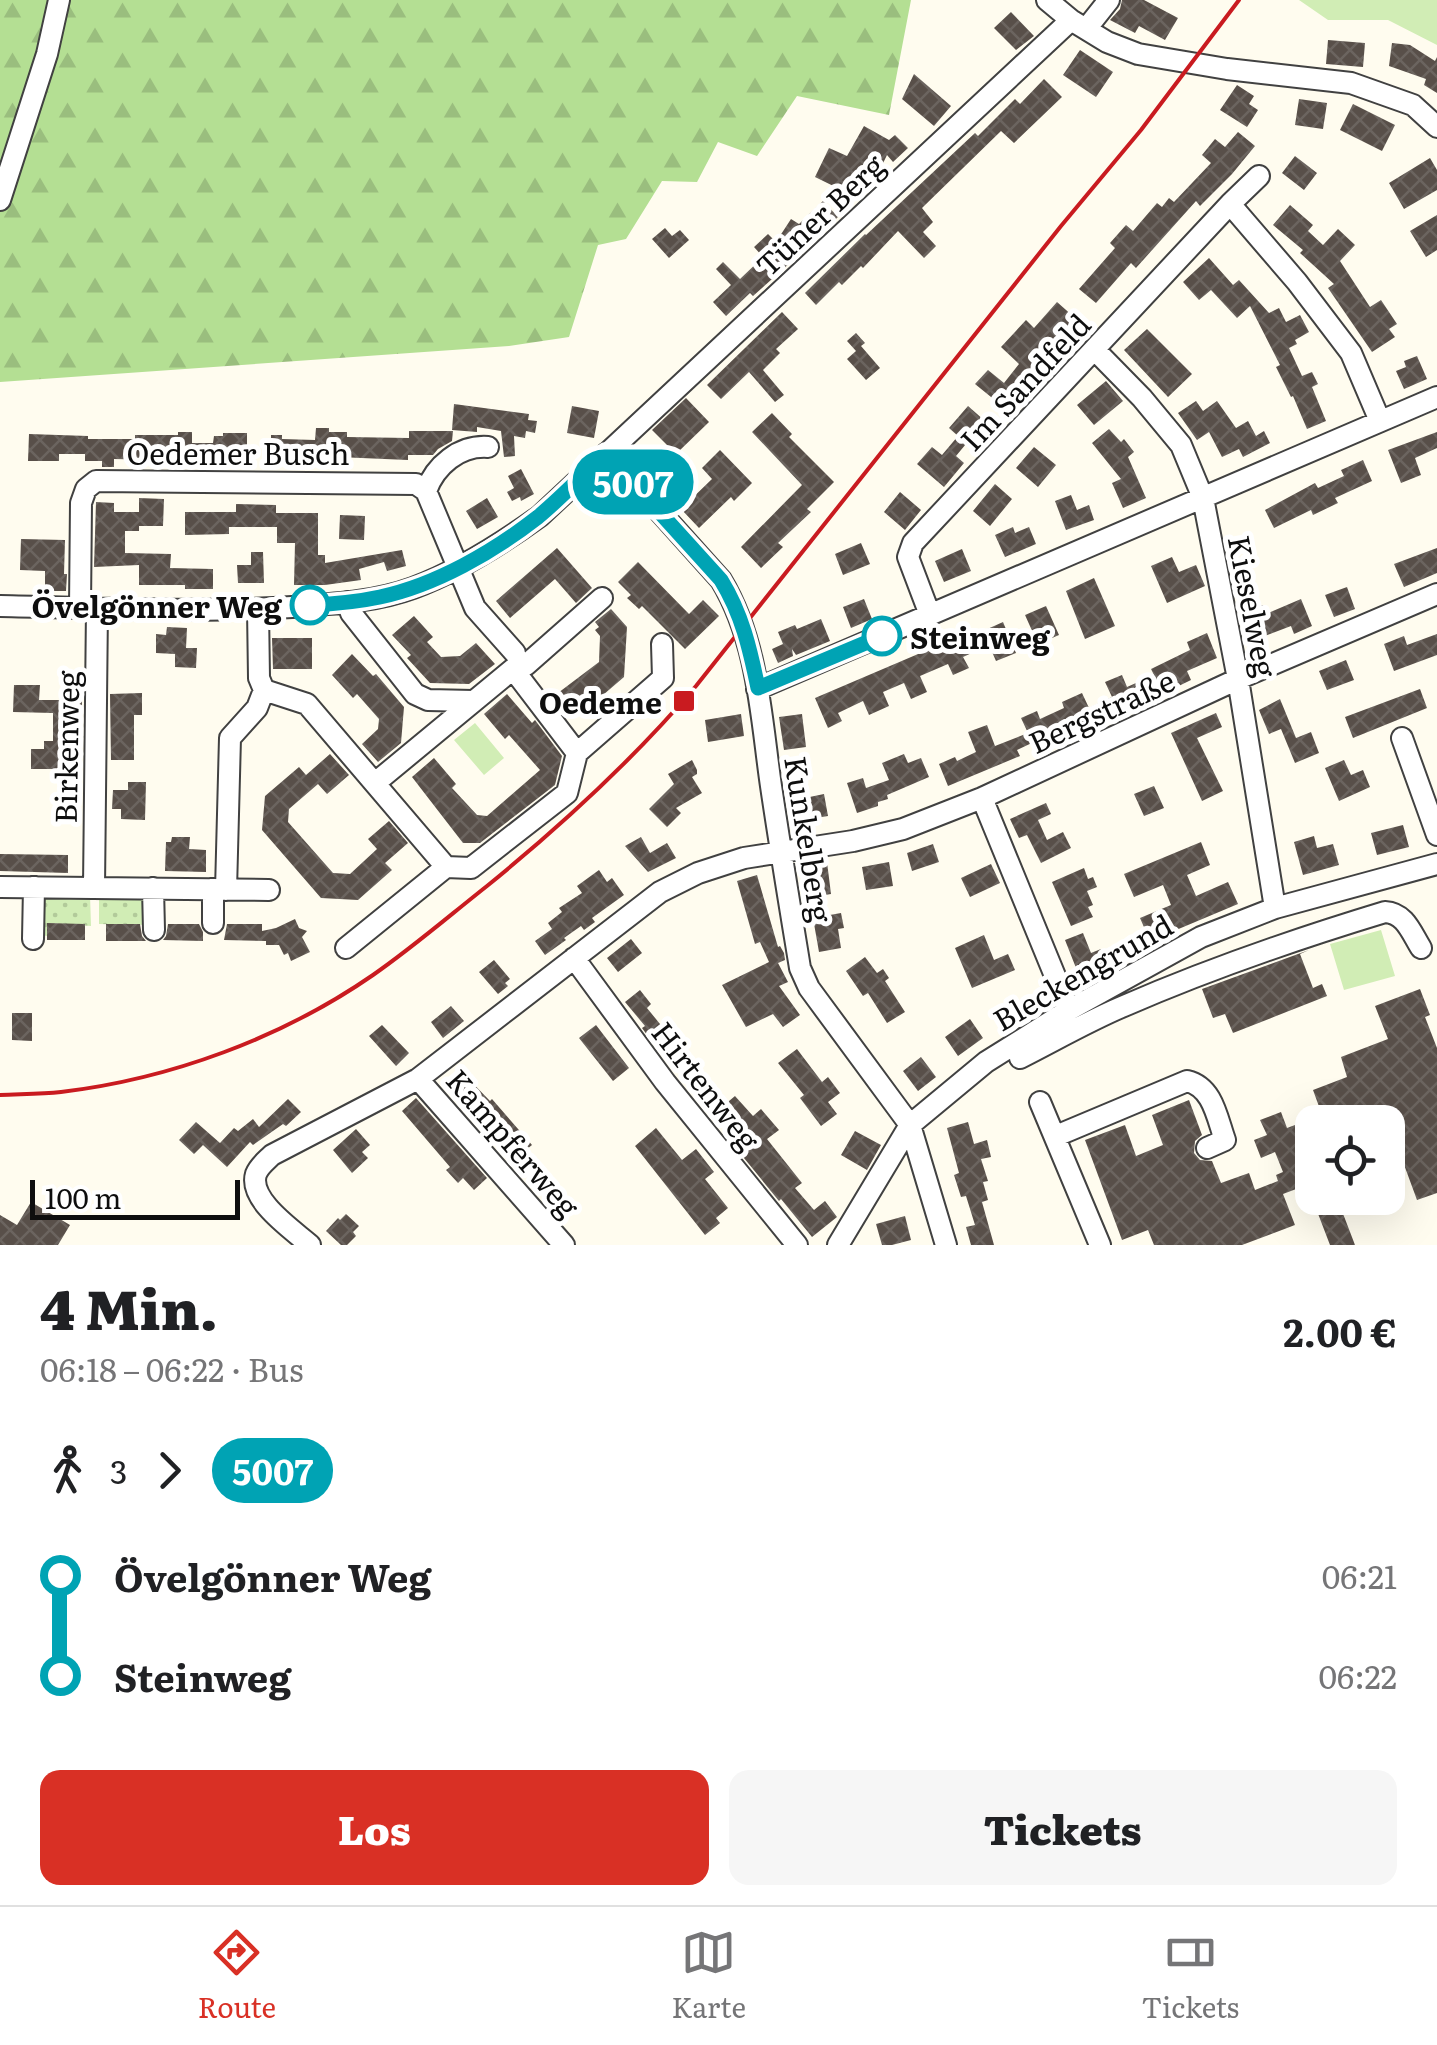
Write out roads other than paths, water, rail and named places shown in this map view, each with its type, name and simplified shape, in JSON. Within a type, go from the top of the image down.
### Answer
[{"type":"street","points":[[0,200],[47,54],[59,0]]},
{"type":"street","points":[[1046,0],[1107,42],[1138,54],[1351,83],[1413,106],[1437,126]]},
{"type":"street","name":"Tüner Berg","points":[[0,606],[258,609],[347,602],[413,588],[460,567],[540,516],[938,134],[1109,0]]},
{"type":"street","name":"Im Sandfeld","points":[[930,615],[908,556],[913,543],[1259,176]]},
{"type":"street","points":[[1230,204],[1351,352],[1380,421]]},
{"type":"street","name":"Kieselweg","points":[[1095,350],[1181,445],[1204,498],[1275,908]]},
{"type":"street","points":[[758,688],[1437,397]]},
{"type":"street","points":[[488,447],[480,446],[444,462],[431,477],[426,491],[476,608],[576,753]]},
{"type":"street","name":"Kunkelberg","points":[[606,453],[721,580],[734,602],[744,626],[758,688],[800,968],[809,988],[910,1125],[946,1245]]},
{"type":"street","name":"Oedemer Busch","points":[[89,608],[82,504],[86,488],[96,481],[416,484],[426,491]]},
{"type":"street","name":"Bergstraße","points":[[310,1245],[264,1204],[254,1180],[258,1168],[272,1154],[418,1080],[660,892],[698,873],[744,858],[854,841],[903,829],[982,798],[1238,679],[1437,594]]},
{"type":"street","points":[[514,661],[526,665],[602,598]]},
{"type":"street","points":[[347,602],[351,613],[415,694],[428,700],[473,701]]},
{"type":"street","name":"Birkenweg","points":[[89,608],[94,888]]},
{"type":"street","points":[[258,609],[258,678],[264,690],[307,704],[446,868]]},
{"type":"street","points":[[346,948],[446,868],[472,868],[566,792],[576,753],[663,678],[662,644]]},
{"type":"street","points":[[375,783],[473,701],[514,661]]},
{"type":"street","points":[[213,924],[220,889],[230,738],[257,708],[264,690]]},
{"type":"street","points":[[1402,738],[1437,835]]},
{"type":"street","points":[[982,798],[1069,1010]]},
{"type":"street","name":"Bleckengrund","points":[[838,1245],[910,1125],[986,1062],[1069,1010],[1200,938],[1275,908],[1437,864]]},
{"type":"street","points":[[0,887],[269,890]]},
{"type":"street","points":[[32,939],[34,887]]},
{"type":"street","points":[[153,888],[154,930]]},
{"type":"street","points":[[1020,1058],[1121,1007],[1221,966],[1384,912],[1394,912],[1403,918],[1421,948]]},
{"type":"street","name":"Hirtenweg","points":[[574,958],[665,1082],[797,1245]]},
{"type":"street","name":"Kampferweg","points":[[418,1080],[564,1245]]},
{"type":"street","points":[[1056,1136],[1187,1081],[1207,1091],[1225,1140],[1207,1148]]},
{"type":"street","points":[[1040,1102],[1100,1245]]},
{"type":"railway","points":[[0,1095],[61,1092],[143,1077],[263,1036],[338,998],[373,975],[542,839],[622,766],[696,686],[1141,130],[1239,0]]},
{"type":"place","name":"Övelgönner Weg","points":[[310,605]]},
{"type":"place","name":"Steinweg","points":[[882,636]]},
{"type":"place","name":"Oedeme","points":[[684,701]]}]
